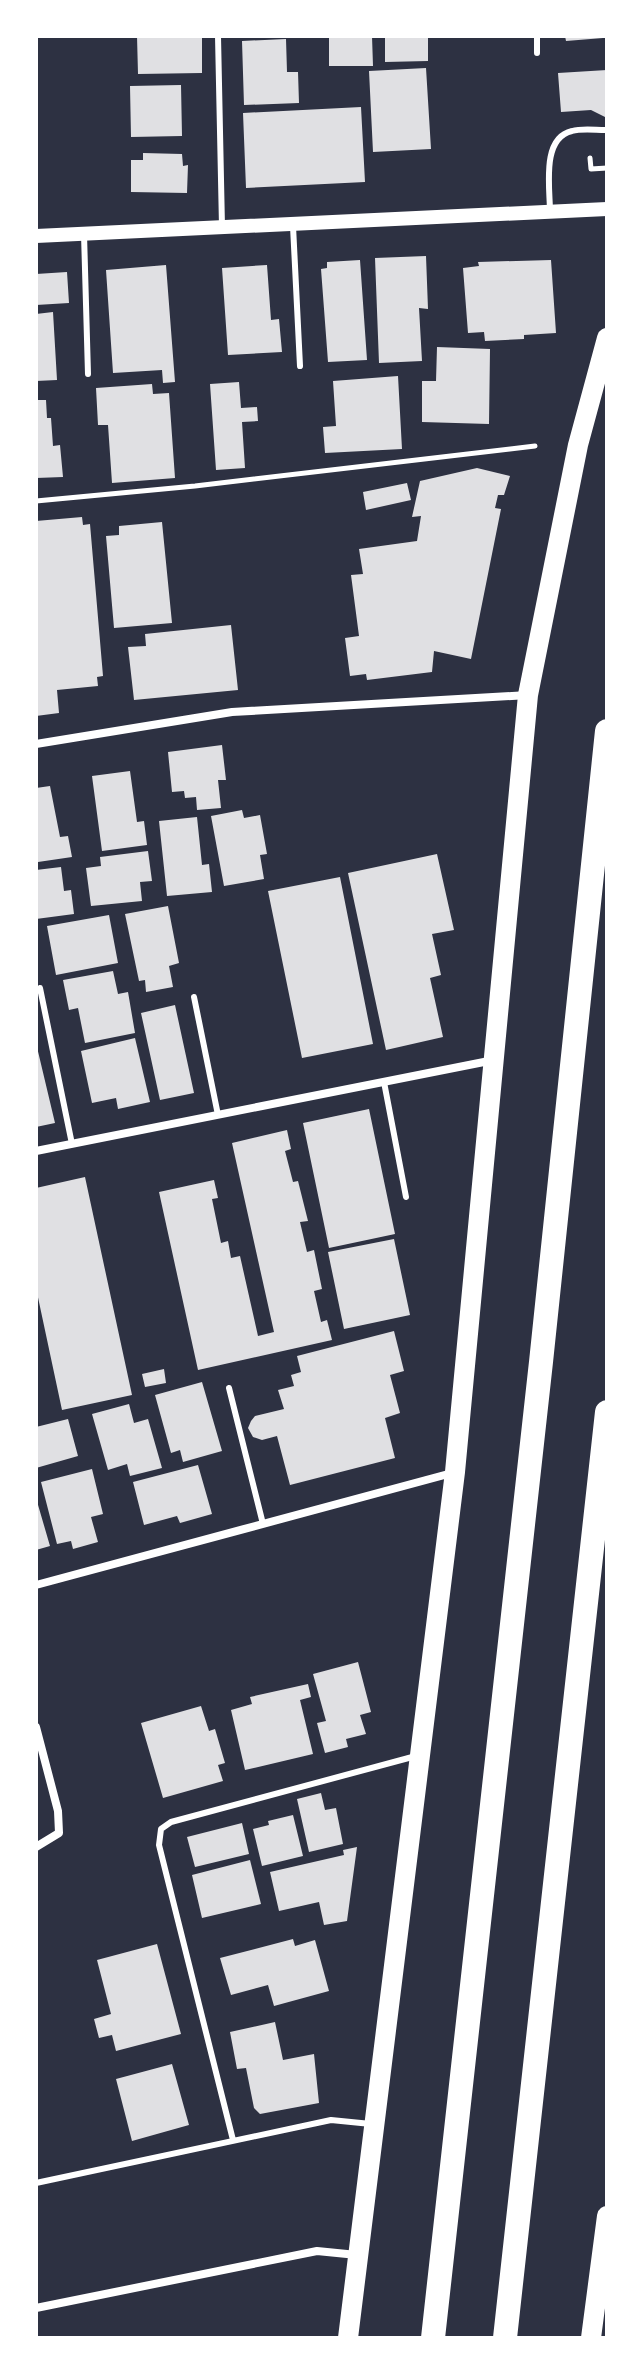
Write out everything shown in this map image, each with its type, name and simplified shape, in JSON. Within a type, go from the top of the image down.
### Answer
[{"type":"highway","points":[[433,2338],[607,731]]},
{"type":"highway","points":[[505,2338],[607,1412]]},
{"type":"main road","points":[[348,2338],[455,1472],[528,695],[578,445],[607,338]]},
{"type":"main road","points":[[597,2330],[607,2216]]},
{"type":"street","points":[[36,236],[607,209]]},
{"type":"street","points":[[36,744],[232,712],[528,695]]},
{"type":"street","points":[[36,1151],[494,1060]]},
{"type":"street","points":[[36,1585],[455,1472]]},
{"type":"street","points":[[36,1727],[58,1811],[59,1833],[36,1847]]},
{"type":"street","points":[[36,2308],[317,2251],[358,2255]]},
{"type":"lane","points":[[218,36],[222,227]]},
{"type":"lane","points":[[537,36],[537,53]]},
{"type":"lane","points":[[550,212],[553,145],[572,131],[605,130]]},
{"type":"lane","points":[[293,224],[300,366]]},
{"type":"lane","points":[[84,234],[88,374]]},
{"type":"lane","points":[[40,988],[72,1144]]},
{"type":"lane","points":[[194,997],[218,1115]]},
{"type":"lane","points":[[384,1082],[406,1197]]},
{"type":"lane","points":[[229,1388],[263,1524]]},
{"type":"lane","points":[[233,2140],[159,1845],[161,1829],[171,1822],[420,1755]]},
{"type":"lane","points":[[36,2183],[331,2120],[375,2125]]},
{"type":"path","points":[[36,501],[195,486],[535,446]]},
{"type":"building","points":[[137,36],[202,36],[202,73],[138,74]]},
{"type":"building","points":[[329,36],[372,36],[373,66],[329,66]]},
{"type":"building","points":[[385,36],[428,36],[428,61],[385,62]]},
{"type":"building","points":[[565,36],[603,36],[603,38],[566,41]]},
{"type":"building","points":[[286,39],[287,72],[298,72],[299,103],[244,105],[242,41]]},
{"type":"building","points":[[426,68],[431,149],[373,152],[369,71]]},
{"type":"building","points":[[607,70],[607,118],[591,110],[561,112],[558,73]]},
{"type":"building","points":[[181,85],[182,136],[131,137],[130,86]]},
{"type":"building","points":[[361,107],[365,182],[246,188],[243,113]]},
{"type":"building","points":[[143,153],[182,154],[183,166],[188,165],[187,193],[131,192],[131,160],[143,160]]},
{"type":"building","points":[[426,256],[428,309],[419,308],[422,361],[379,363],[375,258]]},
{"type":"building","points":[[360,260],[367,360],[328,362],[321,269],[327,268],[327,262]]},
{"type":"building","points":[[551,260],[556,333],[485,341],[484,332],[468,333],[463,268],[479,266],[478,262]]},
{"type":"building","points":[[166,265],[175,382],[163,383],[162,370],[113,373],[106,270]]},
{"type":"building","points":[[267,265],[271,320],[279,319],[282,352],[228,355],[222,268]]},
{"type":"building","points":[[67,272],[69,303],[36,305],[36,274]]},
{"type":"building","points":[[53,312],[57,380],[36,381],[36,314]]},
{"type":"building","points":[[437,347],[490,349],[489,424],[422,422],[422,381],[436,381]]},
{"type":"building","points":[[398,376],[402,449],[325,453],[323,427],[336,426],[333,381]]},
{"type":"building","points":[[239,382],[241,408],[257,407],[258,421],[242,422],[245,468],[216,470],[210,384]]},
{"type":"building","points":[[152,384],[153,394],[169,393],[175,478],[112,483],[108,425],[98,425],[96,388]]},
{"type":"building","points":[[36,400],[46,400],[53,446],[60,445],[63,477],[36,478]]},
{"type":"building","points":[[477,468],[510,476],[504,495],[498,495],[495,508],[501,509],[471,659],[434,651],[432,672],[367,680],[366,674],[350,676],[345,638],[359,636],[351,575],[363,574],[359,549],[417,541],[421,516],[412,517],[420,481]]},
{"type":"building","points":[[407,483],[411,500],[366,510],[363,492]]},
{"type":"building","points":[[82,517],[83,525],[90,524],[103,676],[97,677],[98,686],[57,690],[59,713],[36,716],[36,521]]},
{"type":"building","points":[[162,522],[172,623],[114,628],[106,536],[119,535],[119,526]]},
{"type":"building","points":[[231,625],[238,690],[134,700],[128,647],[146,646],[145,634]]},
{"type":"building","points":[[222,745],[226,780],[218,780],[221,808],[197,810],[196,797],[185,798],[184,791],[172,792],[168,752]]},
{"type":"building","points":[[130,771],[137,822],[144,821],[147,845],[102,851],[92,776]]},
{"type":"building","points":[[50,786],[60,837],[68,836],[72,857],[38,862],[36,788]]},
{"type":"building","points":[[242,810],[244,818],[260,815],[267,854],[260,855],[264,879],[224,886],[211,816]]},
{"type":"building","points":[[197,817],[202,865],[209,864],[212,892],[167,896],[159,821]]},
{"type":"building","points":[[148,851],[152,881],[140,882],[142,901],[91,906],[86,868],[101,866],[100,857]]},
{"type":"building","points":[[437,854],[454,930],[432,934],[441,975],[430,978],[443,1037],[386,1050],[348,873]]},
{"type":"building","points":[[61,867],[64,891],[71,890],[74,914],[36,919],[36,870]]},
{"type":"building","points":[[340,877],[373,1044],[302,1058],[268,891]]},
{"type":"building","points":[[168,906],[179,963],[169,966],[173,987],[146,992],[145,980],[139,981],[125,914]]},
{"type":"building","points":[[109,915],[118,963],[56,975],[47,926]]},
{"type":"building","points":[[113,971],[118,994],[128,992],[135,1033],[85,1043],[78,1008],[69,1010],[63,980]]},
{"type":"building","points":[[175,1005],[194,1093],[160,1100],[141,1013]]},
{"type":"building","points":[[135,1038],[150,1102],[118,1109],[116,1098],[92,1103],[81,1051]]},
{"type":"building","points":[[36,1043],[55,1123],[36,1127]]},
{"type":"building","points":[[369,1109],[395,1234],[329,1248],[303,1123]]},
{"type":"building","points":[[287,1130],[291,1149],[285,1151],[293,1182],[298,1181],[308,1221],[300,1222],[307,1252],[314,1250],[322,1289],[314,1291],[321,1322],[327,1320],[332,1340],[198,1370],[159,1192],[214,1180],[218,1198],[212,1199],[221,1243],[228,1241],[231,1258],[240,1256],[258,1336],[274,1332],[232,1143]]},
{"type":"building","points":[[85,1177],[132,1395],[62,1410],[36,1288],[36,1188]]},
{"type":"building","points":[[394,1239],[410,1315],[344,1329],[328,1252]]},
{"type":"building","points":[[394,1331],[404,1371],[390,1375],[400,1413],[385,1418],[395,1458],[290,1485],[277,1436],[262,1440],[253,1437],[248,1428],[251,1421],[255,1416],[284,1409],[278,1390],[294,1386],[291,1375],[301,1372],[297,1356]]},
{"type":"building","points":[[164,1369],[166,1383],[145,1387],[142,1374]]},
{"type":"building","points":[[202,1382],[222,1451],[183,1462],[180,1450],[171,1453],[155,1395]]},
{"type":"building","points":[[129,1404],[134,1423],[148,1419],[162,1468],[130,1476],[127,1464],[108,1470],[92,1414]]},
{"type":"building","points":[[68,1419],[78,1456],[36,1468],[36,1427]]},
{"type":"building","points":[[198,1465],[212,1514],[180,1523],[177,1516],[144,1525],[133,1482]]},
{"type":"building","points":[[92,1469],[103,1514],[91,1517],[98,1542],[73,1549],[71,1541],[57,1544],[41,1482]]},
{"type":"building","points":[[36,1498],[50,1546],[36,1550]]},
{"type":"building","points":[[358,1662],[371,1712],[360,1715],[366,1734],[346,1739],[348,1747],[325,1753],[317,1723],[326,1721],[313,1674]]},
{"type":"building","points":[[308,1684],[311,1697],[300,1700],[313,1754],[245,1770],[231,1710],[252,1704],[250,1697]]},
{"type":"building","points":[[201,1706],[209,1731],[215,1729],[225,1763],[218,1765],[223,1781],[163,1798],[141,1723]]},
{"type":"building","points":[[321,1793],[325,1810],[336,1808],[343,1844],[309,1852],[297,1799]]},
{"type":"building","points":[[293,1815],[303,1856],[262,1866],[253,1829],[269,1825],[268,1821]]},
{"type":"building","points":[[242,1823],[249,1854],[195,1867],[187,1837]]},
{"type":"building","points":[[357,1847],[347,1921],[324,1925],[319,1902],[279,1911],[270,1872],[344,1855],[343,1850]]},
{"type":"building","points":[[250,1860],[261,1904],[202,1918],[192,1875]]},
{"type":"building","points":[[293,1939],[295,1946],[315,1940],[329,1991],[274,2006],[268,1985],[231,1995],[220,1958]]},
{"type":"building","points":[[157,1944],[181,2034],[116,2051],[112,2035],[99,2038],[94,2019],[111,2014],[97,1960]]},
{"type":"building","points":[[275,2022],[283,2060],[314,2054],[319,2103],[260,2114],[254,2108],[246,2068],[237,2069],[230,2032]]},
{"type":"building","points":[[172,2064],[189,2125],[132,2141],[116,2079]]}]
